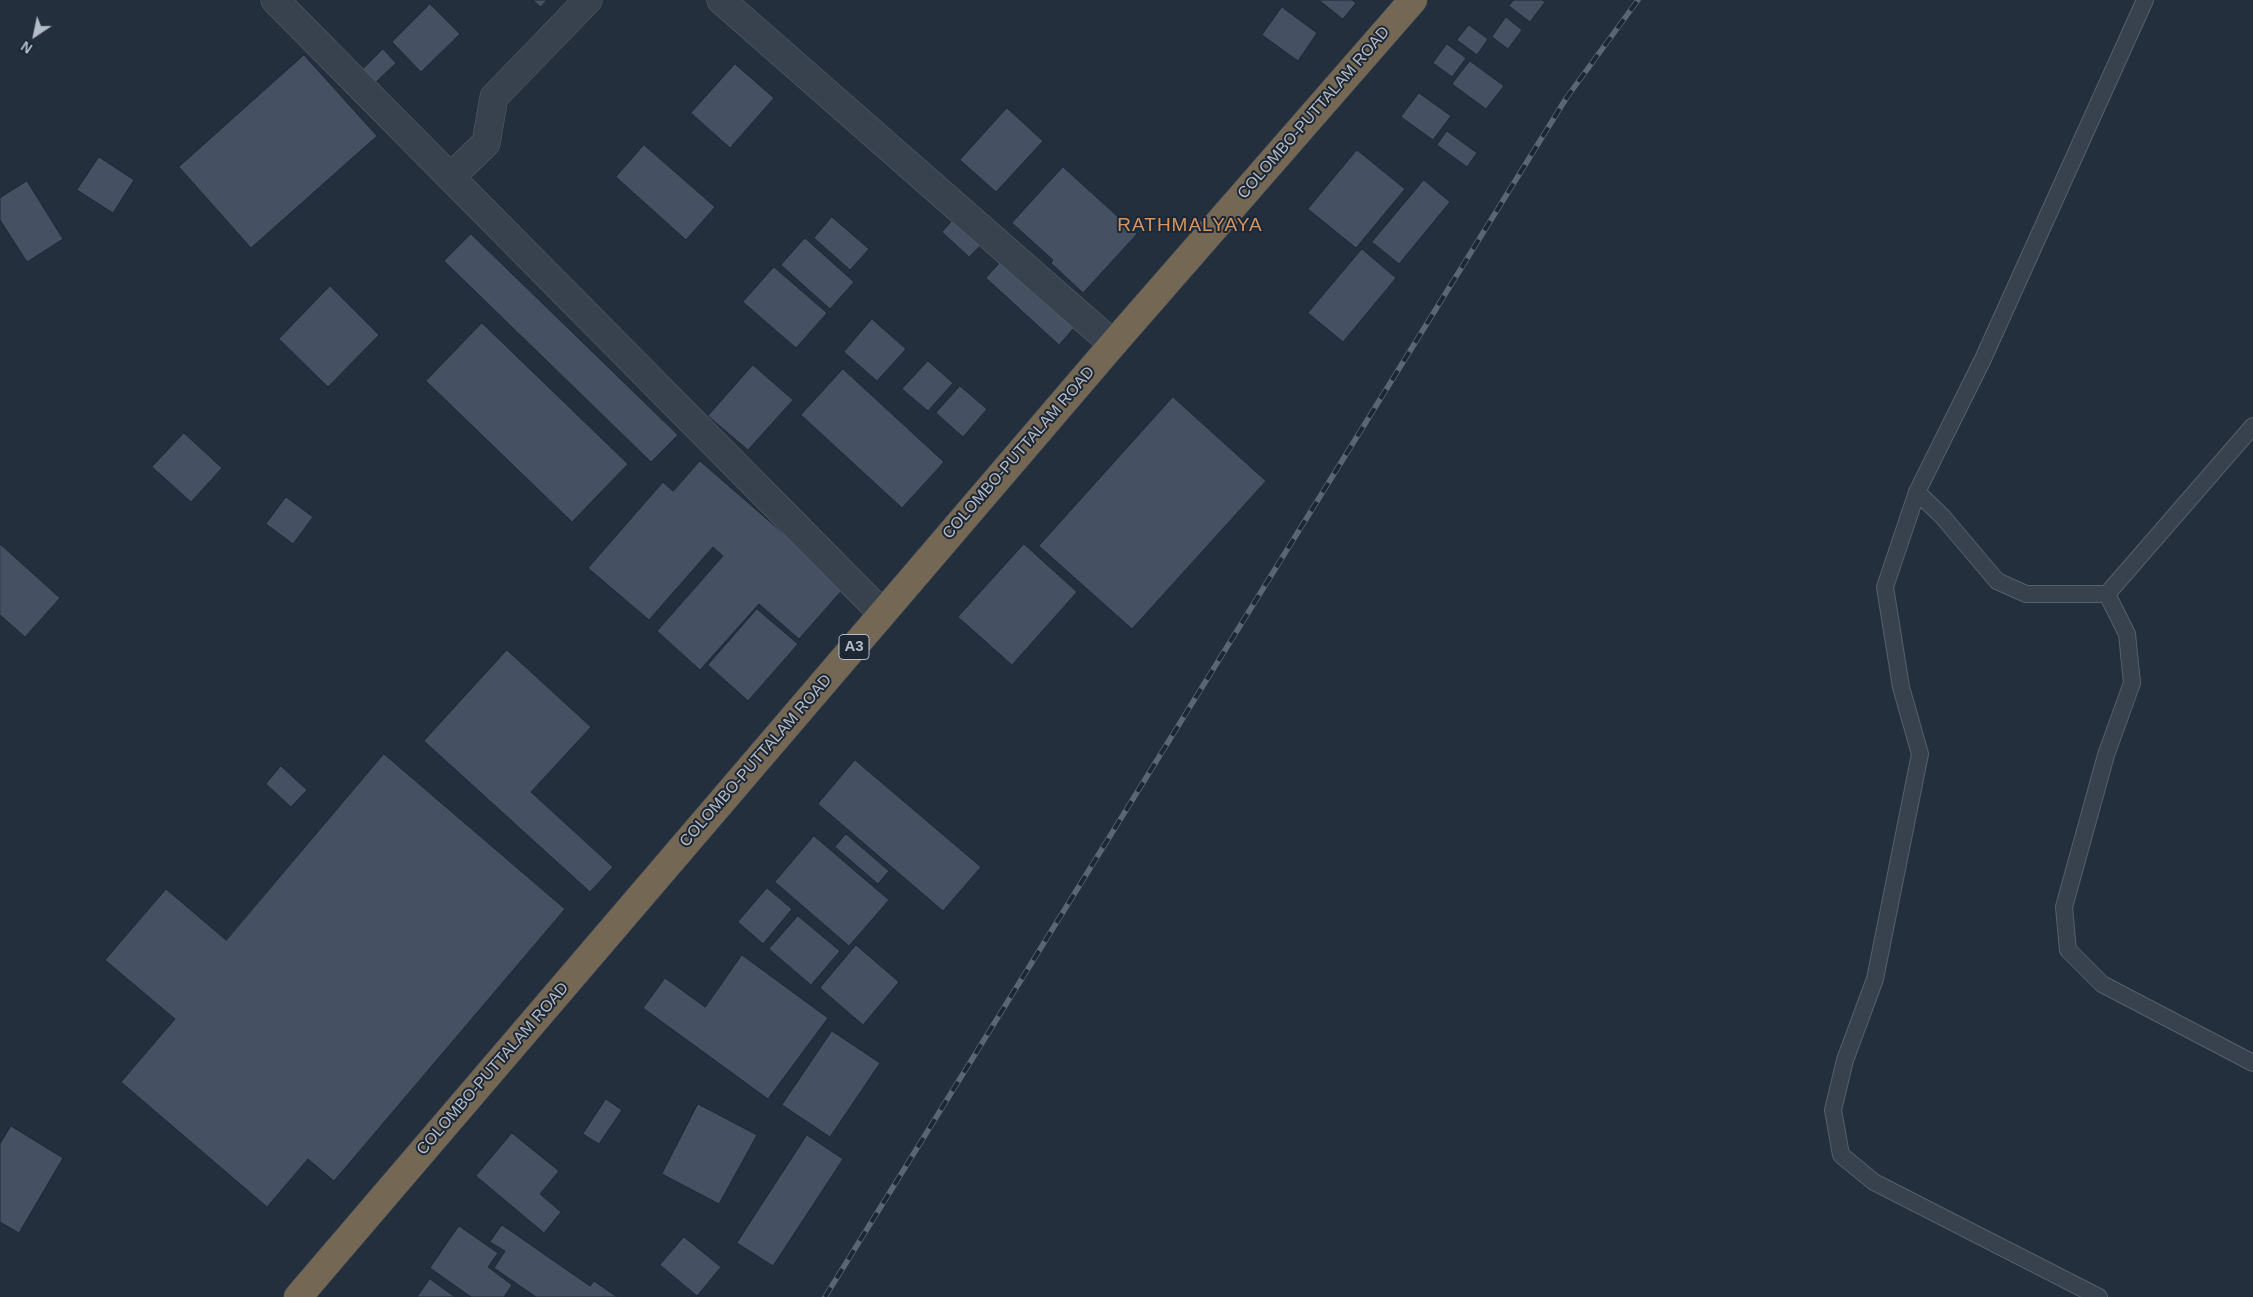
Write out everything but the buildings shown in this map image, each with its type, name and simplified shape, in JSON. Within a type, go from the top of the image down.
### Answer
[{"type":"highway","name":"COLOMBO-PUTTALAM ROAD","points":[[298,1297],[1113,344],[1412,0]]},
{"type":"street","points":[[275,0],[882,614]]},
{"type":"street","points":[[451,177],[486,143],[494,97],[588,0]]},
{"type":"street","points":[[721,0],[1113,344]]},
{"type":"lane","points":[[2099,1297],[1874,1182],[1841,1155],[1833,1110],[1845,1060],[1875,979],[1920,754],[1901,687],[1885,587],[1917,492],[1983,359],[2145,0]]},
{"type":"lane","points":[[1917,492],[1942,516],[1998,582],[2026,594],[2107,594],[2253,426]]},
{"type":"lane","points":[[2107,594],[2127,634],[2132,683],[2106,755],[2064,907],[2068,950],[2102,984],[2253,1063]]},
{"type":"railway","points":[[825,1297],[1567,97],[1638,0]]},
{"type":"district","name":"RATHMALYAYA","points":[[1190,226]]}]
